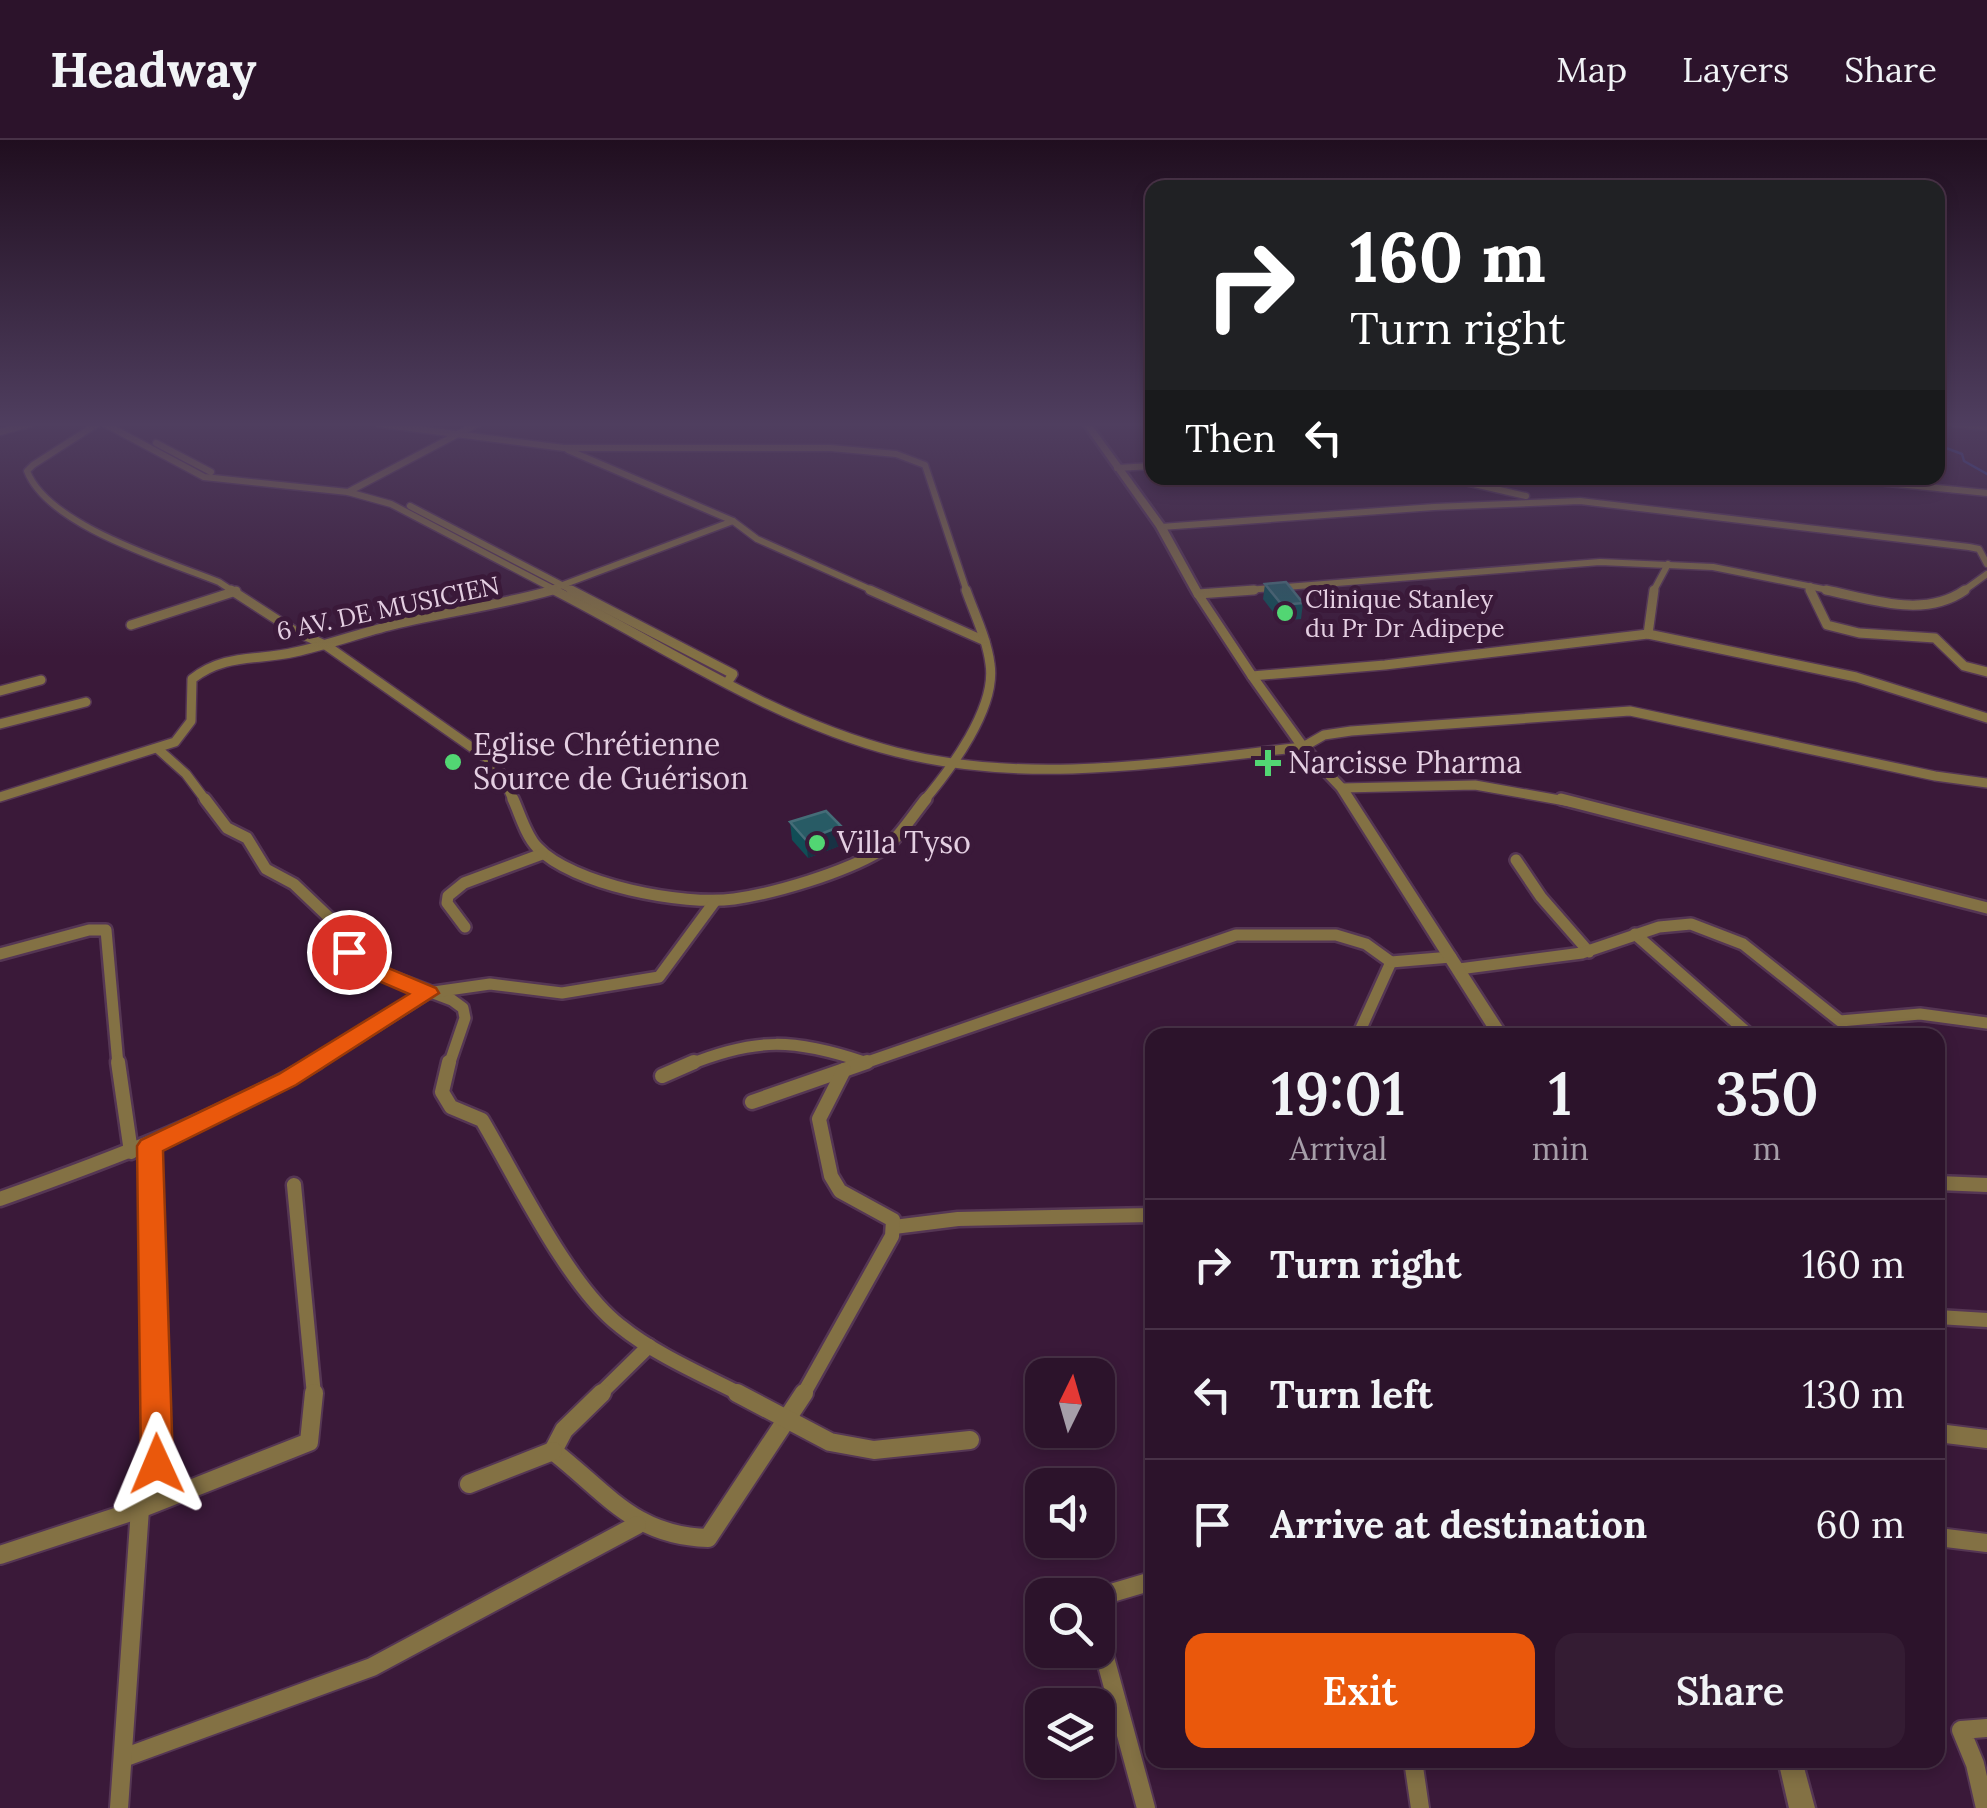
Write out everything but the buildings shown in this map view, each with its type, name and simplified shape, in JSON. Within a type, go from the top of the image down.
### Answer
[{"type":"street","points":[[54,502],[90,530],[205,575],[236,592],[293,630],[327,646],[487,758],[501,773],[534,845],[542,854],[606,884],[715,901],[807,880],[883,850],[956,763],[991,681],[985,641],[937,502]]},
{"type":"street","points":[[384,502],[727,683],[829,733],[897,754],[998,768],[1069,769],[1304,747],[1324,736],[1352,732],[1630,711],[1987,784]]},
{"type":"street","points":[[402,502],[632,618],[733,674],[727,683]]},
{"type":"street","points":[[689,502],[733,521],[756,539],[985,641]]},
{"type":"street","points":[[1143,502],[1252,676],[1304,747],[1342,788],[1496,1028]]},
{"type":"street","points":[[1162,527],[1602,502],[1969,547],[1979,549],[1987,564]]},
{"type":"street","name":"6 AV. DE MUSICIEN","points":[[0,797],[158,750],[188,730],[193,718],[192,678],[206,667],[230,658],[327,646],[396,624],[486,608],[551,590],[733,521]]},
{"type":"street","points":[[1198,594],[1566,564],[1668,564],[1737,570],[1888,602],[1930,606],[1949,601],[1987,574]]},
{"type":"street","points":[[1648,634],[1660,570],[1668,564]]},
{"type":"street","points":[[1810,586],[1810,596],[1827,625],[1859,634],[1936,638],[1964,666],[1987,672]]},
{"type":"street","points":[[131,625],[236,592]]},
{"type":"street","points":[[617,623],[632,618]]},
{"type":"street","points":[[1252,676],[1385,665],[1648,634],[1856,677],[1987,718]]},
{"type":"street","points":[[0,692],[41,680]]},
{"type":"street","points":[[0,724],[86,702]]},
{"type":"street","points":[[158,750],[186,774],[227,828],[247,838],[266,869],[294,884],[337,925],[330,937],[368,968],[452,1000],[462,1008],[465,1018],[457,1032],[442,1092],[451,1108],[482,1120],[588,1296],[620,1326],[648,1346],[830,1442],[874,1450],[970,1440]]},
{"type":"street","points":[[1342,788],[1474,785],[1540,794],[1987,908]]},
{"type":"street","points":[[465,926],[447,903],[455,889],[542,854]]},
{"type":"street","points":[[1516,860],[1541,897],[1588,952]]},
{"type":"street","points":[[0,1199],[150,1146],[278,1085],[428,993],[490,984],[562,993],[658,977],[715,901]]},
{"type":"street","points":[[752,1102],[1236,935],[1336,935],[1366,944],[1391,962],[1455,963],[1588,952],[1662,926],[1707,927],[1786,974],[1840,1021],[1910,1014],[1987,1023]]},
{"type":"street","points":[[0,954],[89,930],[106,930],[113,1032],[130,1152]]},
{"type":"street","points":[[1635,934],[1742,1028]]},
{"type":"street","points":[[1361,1028],[1391,962]]},
{"type":"street","points":[[662,1076],[731,1048],[802,1044],[866,1062]]},
{"type":"street","points":[[553,1451],[587,1474],[637,1525],[678,1540],[708,1538],[788,1422],[894,1227],[893,1220],[840,1191],[831,1176],[820,1119],[844,1070]]},
{"type":"street","points":[[150,1146],[158,1499]]},
{"type":"street","points":[[1945,1183],[1987,1185]]},
{"type":"street","points":[[0,1555],[140,1509],[302,1447],[313,1436],[312,1359],[294,1184]]},
{"type":"street","points":[[894,1227],[942,1218],[992,1215],[1145,1215]]},
{"type":"street","points":[[1945,1317],[1987,1320]]},
{"type":"street","points":[[468,1484],[553,1451],[564,1430],[648,1346]]},
{"type":"street","points":[[1945,1434],[1987,1440]]},
{"type":"street","points":[[119,1808],[140,1509]]},
{"type":"street","points":[[123,1758],[372,1668],[637,1525]]},
{"type":"street","points":[[1945,1538],[1987,1543]]},
{"type":"street","points":[[1115,1592],[1145,1582]]},
{"type":"street","points":[[1108,1668],[1146,1808]]},
{"type":"street","points":[[1986,1808],[1961,1730],[1987,1728]]},
{"type":"street","points":[[1414,1768],[1420,1808]]},
{"type":"street","points":[[1792,1768],[1802,1808]]},
{"type":"place","name":"Clinique Stanley du Pr Dr Adipepe","points":[[1285,613]]},
{"type":"place","name":"Eglise Chrétienne Source de Guérison","points":[[453,762]]},
{"type":"place","name":"Narcisse Pharma","points":[[1268,763]]},
{"type":"place","name":"Villa Tyso","points":[[817,843]]},
{"type":"route","points":[[157,1464],[150,1146],[287,1080],[428,993],[368,968],[349,952]]}]
